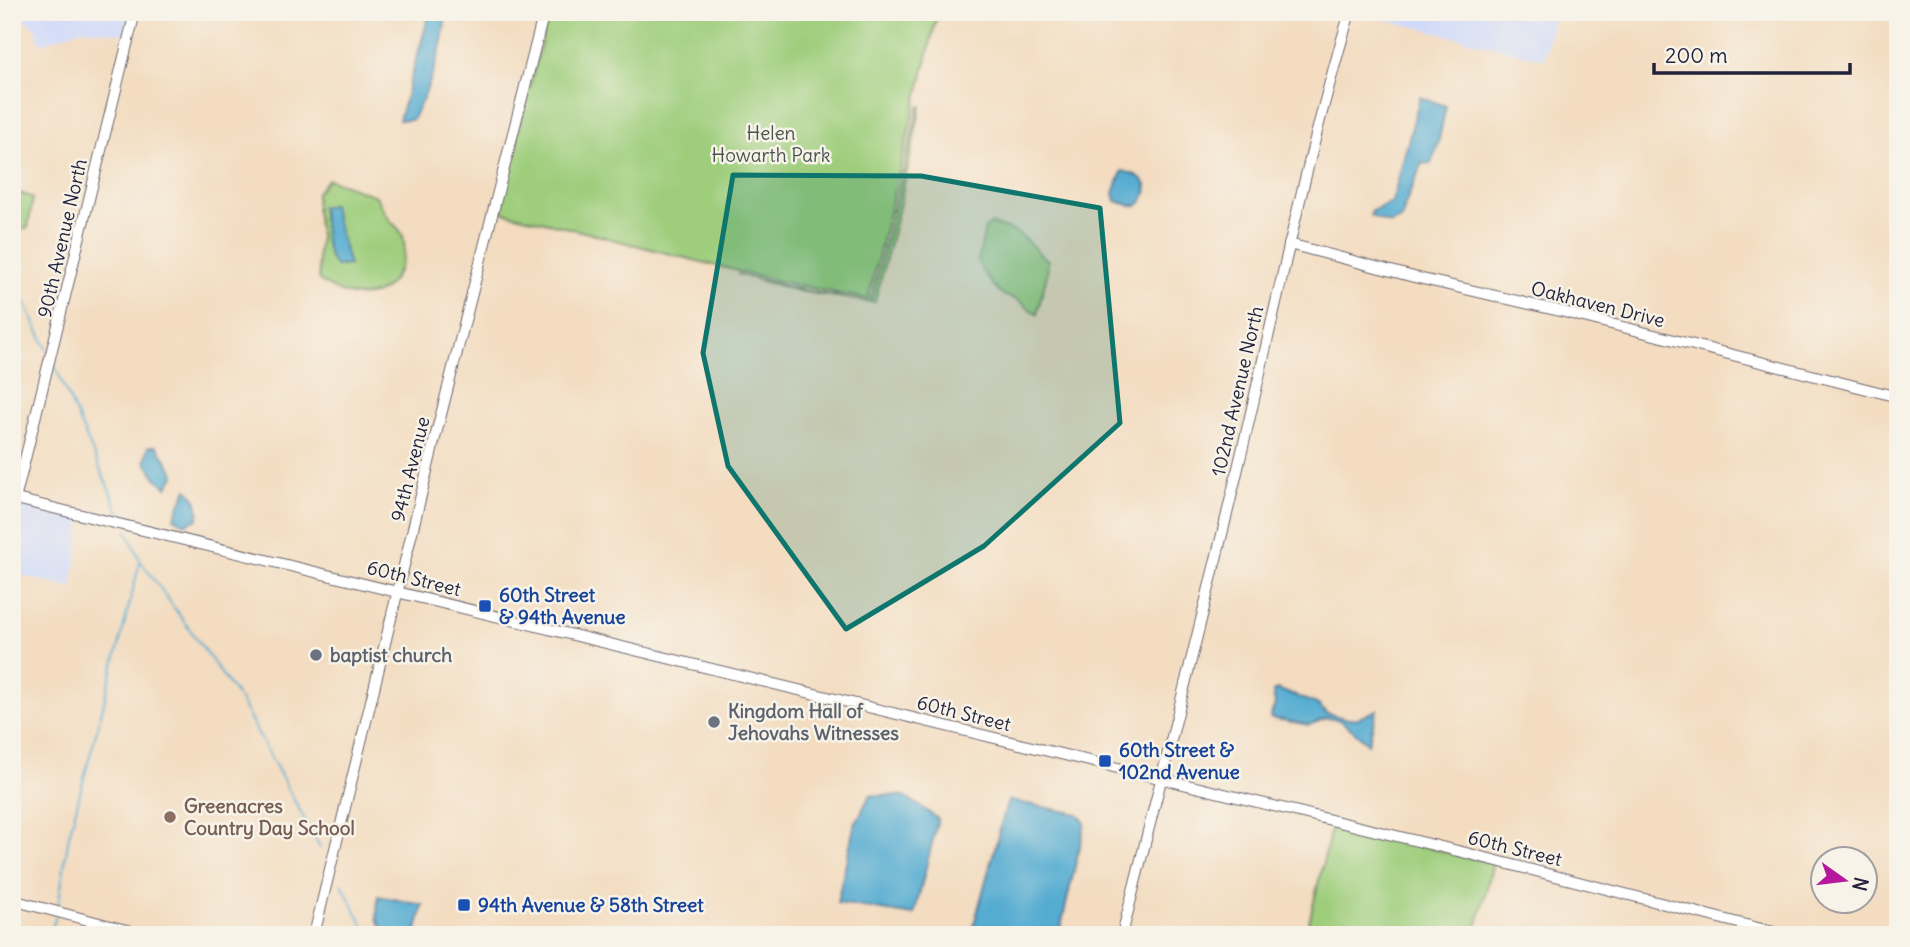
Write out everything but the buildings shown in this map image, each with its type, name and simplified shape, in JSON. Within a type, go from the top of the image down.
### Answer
[{"type":"street","name":"90th Avenue North","points":[[12,512],[135,12]]},
{"type":"street","name":"94th Avenue","points":[[314,935],[434,442],[544,12]]},
{"type":"street","name":"102nd Avenue North","points":[[1122,935],[1235,479],[1289,244],[1335,60],[1350,12]]},
{"type":"street","name":"Oakhaven Drive","points":[[1289,244],[1898,397]]},
{"type":"street","name":"60th Street","points":[[14,498],[1542,872],[1785,935]]},
{"type":"street","points":[[12,900],[145,935]]},
{"type":"highlighted area","points":[[733,175],[921,176],[1100,208],[1120,423],[984,546],[846,629],[728,466],[703,353]]},
{"type":"shaded area","points":[[12,12],[131,12],[126,34],[82,29],[41,44],[35,28]]},
{"type":"shaded area","points":[[1354,12],[1503,12],[1529,19],[1531,12],[1554,12],[1544,59]]},
{"type":"shaded area","points":[[18,503],[82,518],[72,588],[12,573],[12,528]]},
{"type":"green space","name":"Helen Howarth Park","points":[[549,12],[938,12],[868,299],[775,280],[498,211]]},
{"type":"green space","points":[[921,106],[875,302],[868,302],[871,300]]},
{"type":"green space","points":[[328,179],[376,196],[404,241],[400,267],[385,288],[375,294],[353,295],[319,280],[320,236],[316,193]],"holes":[[[332,205],[348,265],[336,266],[327,246],[321,208]]]},
{"type":"green space","points":[[12,190],[33,198],[28,228],[14,230]]},
{"type":"green space","points":[[991,224],[1018,234],[1048,260],[1037,314],[1017,300],[1003,295],[982,270],[978,261],[985,228]]},
{"type":"green space","points":[[737,274],[808,291],[850,299],[798,291]]},
{"type":"green space","points":[[1332,825],[1493,863],[1475,935],[1306,935]]},
{"type":"water","points":[[430,12],[446,12],[439,55],[412,120],[399,120]]},
{"type":"water","points":[[1420,97],[1446,106],[1438,144],[1431,164],[1422,163],[1402,219],[1390,224],[1370,216],[1372,211],[1392,202]]},
{"type":"water","points":[[1122,171],[1141,178],[1146,186],[1145,197],[1138,205],[1116,201],[1114,193]]},
{"type":"water","points":[[332,205],[349,265],[335,266],[328,253],[321,207]]},
{"type":"water","points":[[149,446],[157,446],[175,474],[167,487],[157,479],[145,461]]},
{"type":"water","points":[[187,489],[197,503],[198,519],[185,524],[174,518]]},
{"type":"water","points":[[1277,689],[1317,704],[1326,713],[1348,719],[1359,718],[1377,710],[1368,744],[1339,720],[1327,718],[1309,725],[1270,718],[1275,704],[1273,692]]},
{"type":"water","points":[[870,795],[905,796],[938,819],[914,915],[837,903],[854,827]]},
{"type":"water","points":[[1008,800],[1078,814],[1085,823],[1059,935],[971,935]]},
{"type":"water","points":[[378,896],[423,905],[416,935],[386,935],[377,918]]},
{"type":"waterway","points":[[12,274],[47,350]]},
{"type":"waterway","points":[[54,364],[122,519]]},
{"type":"waterway","points":[[127,531],[140,560],[240,700],[320,848]]},
{"type":"waterway","points":[[58,907],[69,835],[140,562]]},
{"type":"waterway","points":[[342,884],[368,935]]},
{"type":"waterway","points":[[50,935],[56,916]]},
{"type":"place","name":"60th Street & 94th Avenue","points":[[485,606]]},
{"type":"place","name":"baptist church","points":[[316,655]]},
{"type":"place","name":"Kingdom Hall of Jehovahs Witnesses","points":[[714,722]]},
{"type":"place","name":"60th Street & 102nd Avenue","points":[[1105,761]]},
{"type":"place","name":"Greenacres Country Day School","points":[[170,817]]},
{"type":"place","name":"94th Avenue & 58th Street","points":[[464,905]]}]
